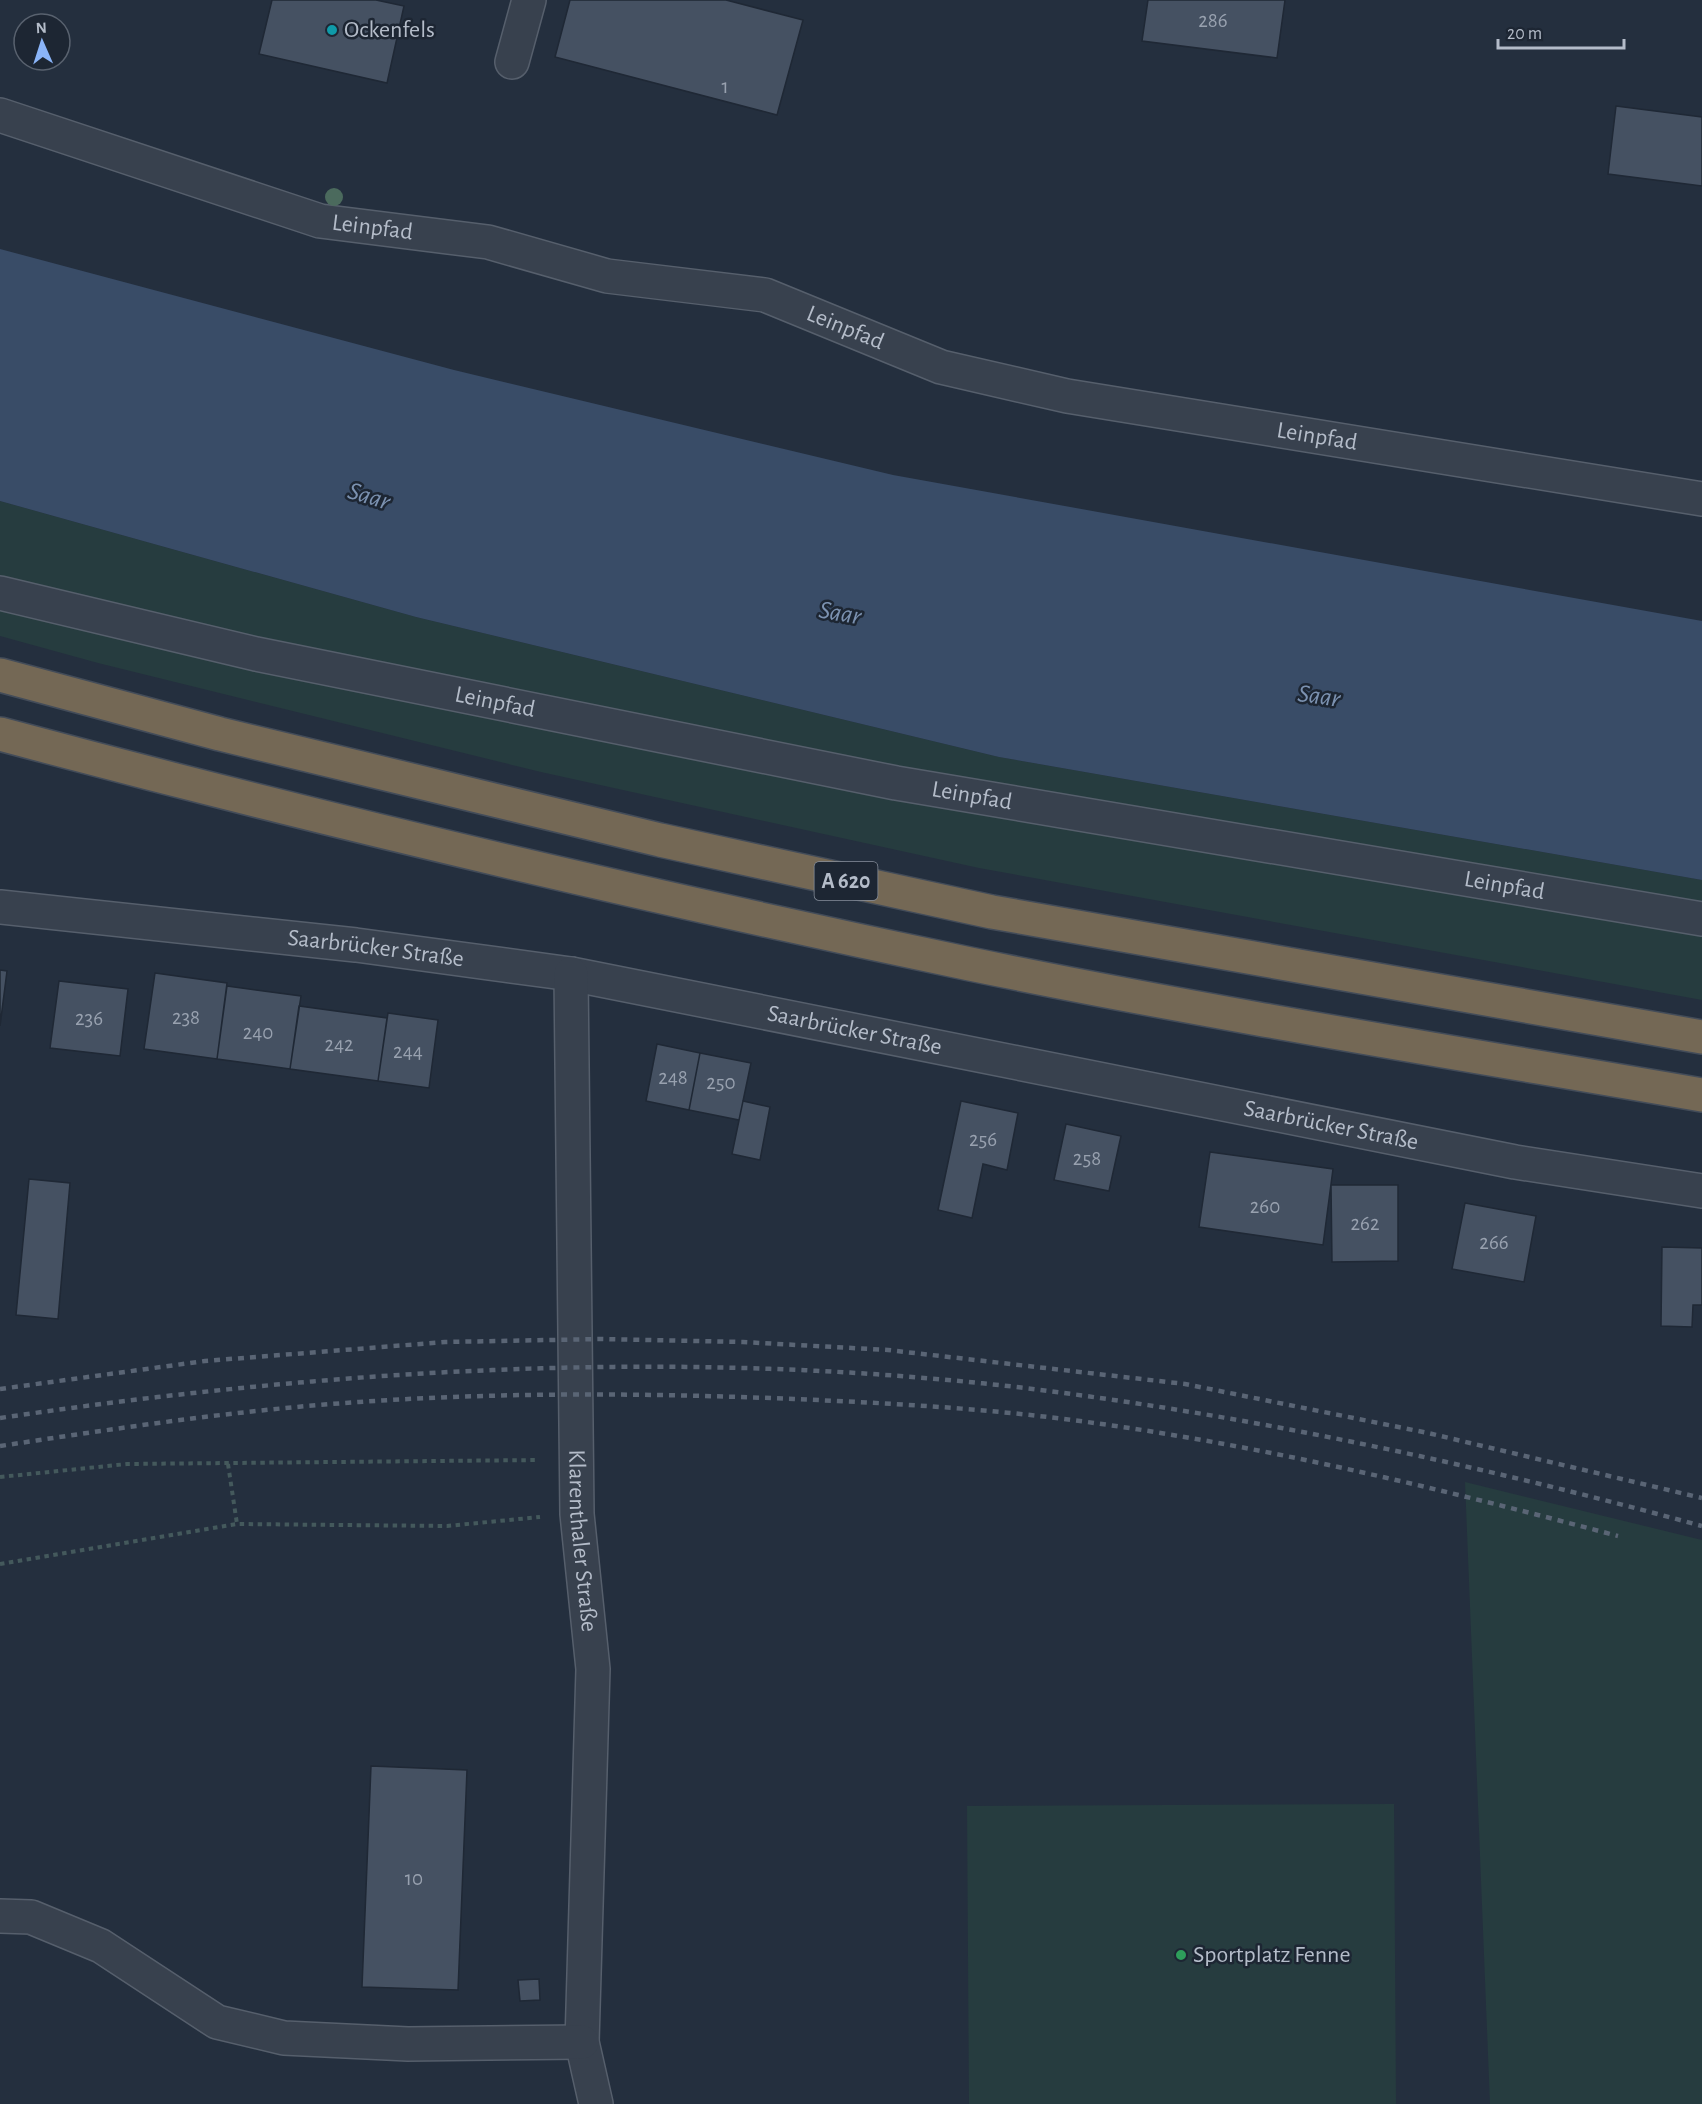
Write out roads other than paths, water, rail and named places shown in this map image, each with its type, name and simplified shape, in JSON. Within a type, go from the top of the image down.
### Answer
[{"type":"highway","name":"A 620","points":[[0,675],[220,734],[660,840],[992,912],[1702,1037]]},
{"type":"highway","name":"A 620","points":[[0,734],[209,790],[645,894],[951,960],[1380,1039],[1702,1095]]},
{"type":"street","points":[[512,62],[529,0]]},
{"type":"street","name":"Leinpfad","points":[[0,115],[320,221],[488,242],[608,276],[765,295],[941,366],[1066,396],[1702,499]]},
{"type":"street","name":"Leinpfad","points":[[0,593],[256,654],[896,783],[1702,919]]},
{"type":"street","name":"Saarbrücker Straße","points":[[0,907],[356,945],[571,974],[1503,1160],[1702,1191]]},
{"type":"street","name":"Klarenthaler Straße","points":[[571,974],[577,1514],[593,1669],[582,2042],[596,2104]]},
{"type":"street","points":[[0,1916],[31,1917],[101,1946],[217,2022],[284,2038],[408,2044],[582,2042]]},
{"type":"water","name":"Saar","points":[[0,249],[454,370],[893,475],[1702,621],[1702,880],[999,757],[416,617],[0,501]]},
{"type":"railway","points":[[0,1389],[205,1361],[445,1342],[602,1339],[743,1342],[888,1350],[1185,1384],[1428,1433],[1702,1498]]},
{"type":"railway","points":[[0,1418],[255,1387],[383,1376],[512,1369],[640,1367],[769,1369],[897,1376],[1025,1388],[1110,1399],[1281,1428],[1450,1463],[1702,1526]]},
{"type":"railway","points":[[0,1446],[224,1415],[314,1405],[413,1399],[522,1395],[631,1395],[863,1402],[968,1409],[1072,1420],[1210,1442],[1347,1469],[1618,1536]]},
{"type":"place","name":"Ockenfels","points":[[332,30]]},
{"type":"place","name":"Sportplatz Fenne","points":[[1181,1955]]}]
